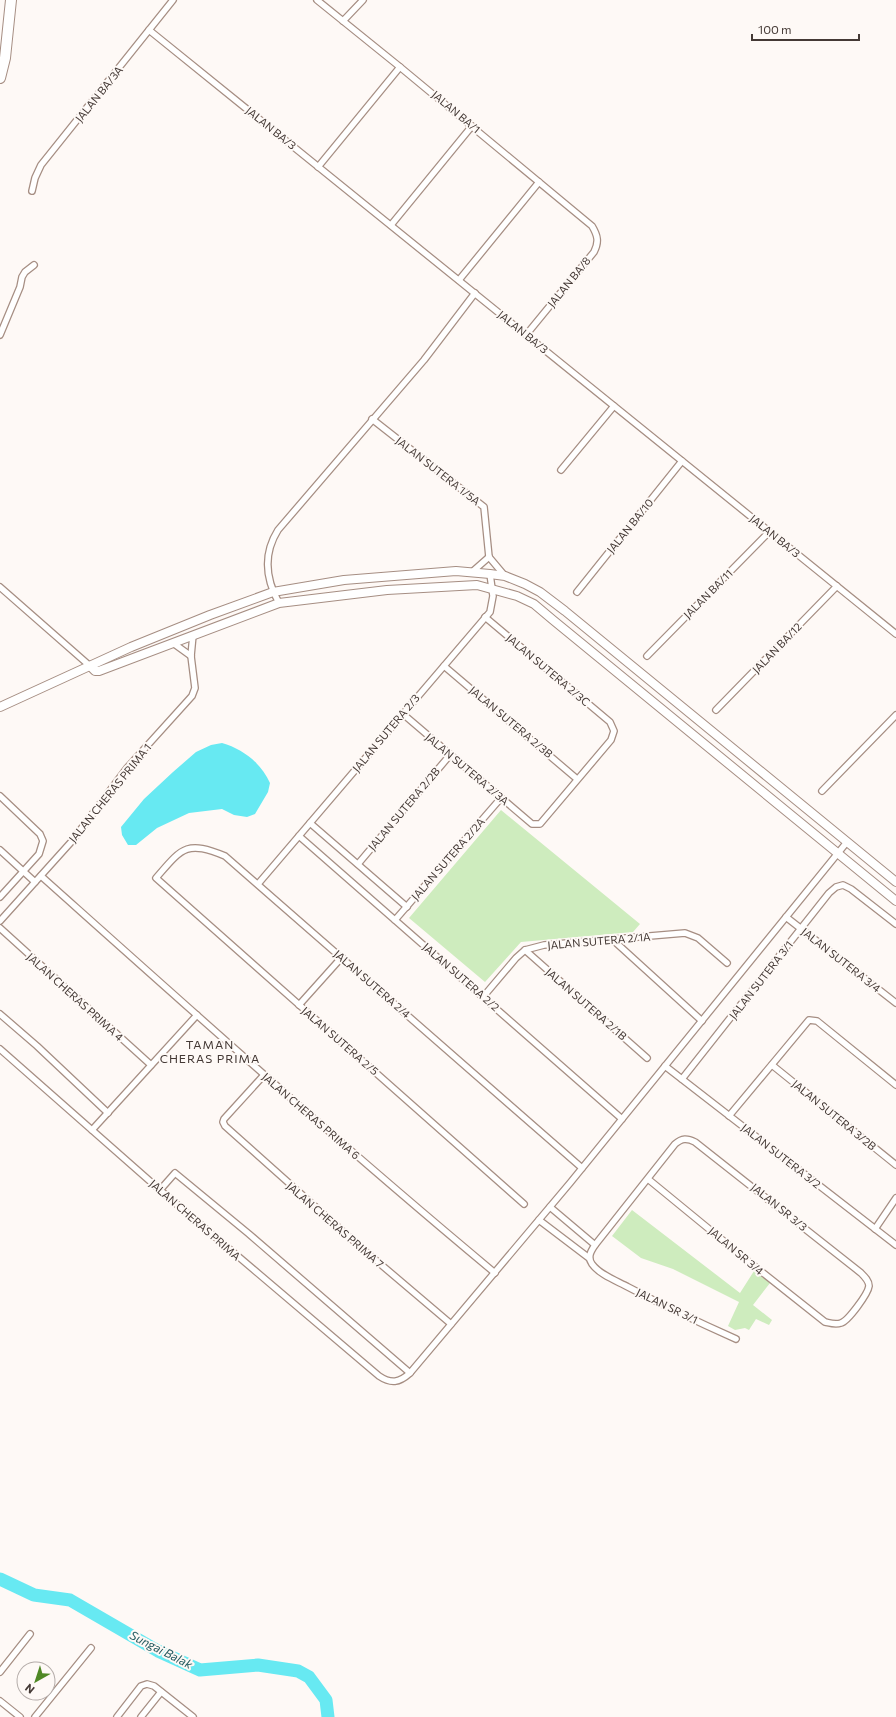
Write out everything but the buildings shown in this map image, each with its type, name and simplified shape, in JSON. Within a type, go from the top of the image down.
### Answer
[{"type":"highway","points":[[0,78],[5,58],[11,0]]},
{"type":"street","name":"JALAN BA/3A","points":[[32,191],[35,178],[42,165],[173,0]]},
{"type":"street","name":"JALAN BA/1","points":[[318,0],[592,226]]},
{"type":"street","points":[[343,20],[363,0]]},
{"type":"street","name":"JALAN BA/3","points":[[149,30],[896,634]]},
{"type":"street","points":[[318,167],[400,67]]},
{"type":"street","points":[[391,225],[472,126]]},
{"type":"street","points":[[459,280],[539,182]]},
{"type":"street","name":"JALAN BA/8","points":[[526,335],[594,252],[598,244],[597,235],[592,226]]},
{"type":"street","points":[[0,335],[20,287],[22,277],[25,272],[34,265]]},
{"type":"street","points":[[279,603],[273,592],[267,564],[268,552],[272,540],[288,517],[424,360],[475,293]]},
{"type":"street","points":[[561,470],[614,406]]},
{"type":"street","name":"JALAN SUTERA 1/5A","points":[[372,419],[484,507],[488,557]]},
{"type":"street","name":"JALAN BA/10","points":[[577,592],[682,461]]},
{"type":"street","name":"JALAN BA/11","points":[[647,656],[770,532]]},
{"type":"street","points":[[472,572],[488,557],[504,576]]},
{"type":"street","points":[[2,705],[131,647],[210,615],[273,592],[344,580],[456,571],[504,576],[540,592],[565,611],[896,882]]},
{"type":"street","name":"JALAN SUTERA 2/3","points":[[258,884],[485,617],[492,605],[490,574]]},
{"type":"street","points":[[0,587],[94,671],[99,671],[279,603],[415,588],[477,585],[517,596],[534,604],[896,901]]},
{"type":"street","name":"JALAN BA/12","points":[[716,710],[837,586]]},
{"type":"street","name":"JALAN SUTERA 2/3C","points":[[485,617],[610,722],[614,731],[610,740],[577,779]]},
{"type":"street","name":"JALAN CHERAS PRIMA 1","points":[[0,921],[72,841],[127,768],[192,696],[195,688],[195,680],[190,656],[193,635]]},
{"type":"street","points":[[173,643],[190,656]]},
{"type":"street","name":"JALAN SUTERA 2/3B","points":[[444,666],[577,779]]},
{"type":"street","name":"JALAN SUTERA 2/3A","points":[[402,714],[532,824],[540,824],[577,779]]},
{"type":"street","points":[[822,792],[896,716]]},
{"type":"street","name":"JALAN SUTERA 2/2B","points":[[358,864],[450,755]]},
{"type":"street","points":[[0,796],[40,834],[43,841],[38,854],[0,896]]},
{"type":"street","name":"JALAN SUTERA 2/2A","points":[[395,920],[501,798]]},
{"type":"street","points":[[310,823],[407,907]]},
{"type":"street","name":"JALAN SUTERA 2/2","points":[[299,836],[622,1119]]},
{"type":"street","points":[[160,1190],[175,1173],[249,1234],[410,1373],[550,1207],[838,854],[846,842]]},
{"type":"street","name":"JALAN SUTERA 2/4","points":[[156,878],[176,855],[185,849],[196,846],[206,848],[225,856],[582,1168]]},
{"type":"street","points":[[0,850],[35,882]]},
{"type":"street","name":"JALAN CHERAS PRIMA 6","points":[[41,876],[409,1201],[495,1272]]},
{"type":"street","name":"JALAN SUTERA 2/5","points":[[156,878],[524,1204]]},
{"type":"street","name":"JALAN SUTERA 3/1","points":[[682,1079],[829,893],[843,885],[851,888],[896,924]]},
{"type":"street","name":"JALAN SUTERA 3/4","points":[[786,917],[896,1003]]},
{"type":"street","name":"JALAN CHERAS PRIMA 4","points":[[0,928],[151,1065]]},
{"type":"street","name":"JALAN SUTERA 2/1A","points":[[525,950],[544,945],[685,934],[692,935],[727,962]]},
{"type":"street","points":[[613,940],[702,1021]]},
{"type":"street","points":[[483,997],[516,958],[525,950]]},
{"type":"street","name":"JALAN SUTERA 2/1B","points":[[525,950],[647,1058]]},
{"type":"street","points":[[299,1005],[342,957]]},
{"type":"street","points":[[0,1014],[37,1046],[108,1113]]},
{"type":"street","points":[[92,1130],[197,1015]]},
{"type":"street","points":[[729,1116],[809,1020],[817,1021],[896,1085]]},
{"type":"street","name":"JALAN CHERAS PRIMA","points":[[0,1049],[160,1190],[379,1376],[387,1381],[396,1382],[403,1380],[410,1373]]},
{"type":"street","name":"JALAN SUTERA 3/2B","points":[[772,1065],[896,1165]]},
{"type":"street","name":"JALAN SUTERA 3/2","points":[[665,1066],[896,1245]]},
{"type":"street","name":"JALAN CHERAS PRIMA 7","points":[[264,1074],[223,1122],[225,1126],[365,1251],[451,1324]]},
{"type":"street","name":"JALAN SR 3/3","points":[[648,1179],[674,1144],[680,1139],[688,1139],[695,1142],[861,1273],[867,1280],[869,1286],[849,1318],[841,1323],[834,1324],[825,1322]]},
{"type":"street","points":[[539,1220],[589,1258],[595,1245],[648,1179]]},
{"type":"street","name":"JALAN SR 3/4","points":[[648,1179],[814,1315],[825,1322]]},
{"type":"street","points":[[875,1229],[896,1198]]},
{"type":"street","points":[[550,1207],[595,1245]]},
{"type":"street","name":"JALAN SR 3/1","points":[[589,1258],[599,1270],[664,1306],[736,1339]]},
{"type":"street","points":[[0,1672],[30,1634]]},
{"type":"street","points":[[35,1717],[91,1648]]},
{"type":"street","points":[[117,1717],[142,1686],[147,1684],[154,1686],[193,1717]]},
{"type":"street","points":[[141,1717],[161,1692]]},
{"type":"street","points":[[0,1701],[20,1717]]},
{"type":"green space","points":[[501,810],[640,924],[633,932],[521,942],[485,982],[409,918]]},
{"type":"green space","points":[[632,1210],[740,1293],[754,1271],[770,1283],[753,1305],[772,1320],[769,1325],[756,1319],[749,1330],[745,1328],[735,1330],[728,1326],[739,1302],[673,1269],[641,1258],[612,1236]]},
{"type":"water","points":[[222,743],[244,753],[256,763],[262,769],[270,783],[268,792],[255,814],[247,817],[234,815],[222,809],[189,813],[157,828],[136,845],[128,845],[122,835],[121,827],[144,799],[196,752],[211,745]]},
{"type":"waterway","name":"Sungai Balak","points":[[0,1579],[34,1595],[70,1600],[158,1651],[200,1670],[258,1665],[298,1671],[309,1677],[326,1700],[328,1717]]},
{"type":"district","name":"TAMAN CHERAS PRIMA","points":[[210,1052]]}]
